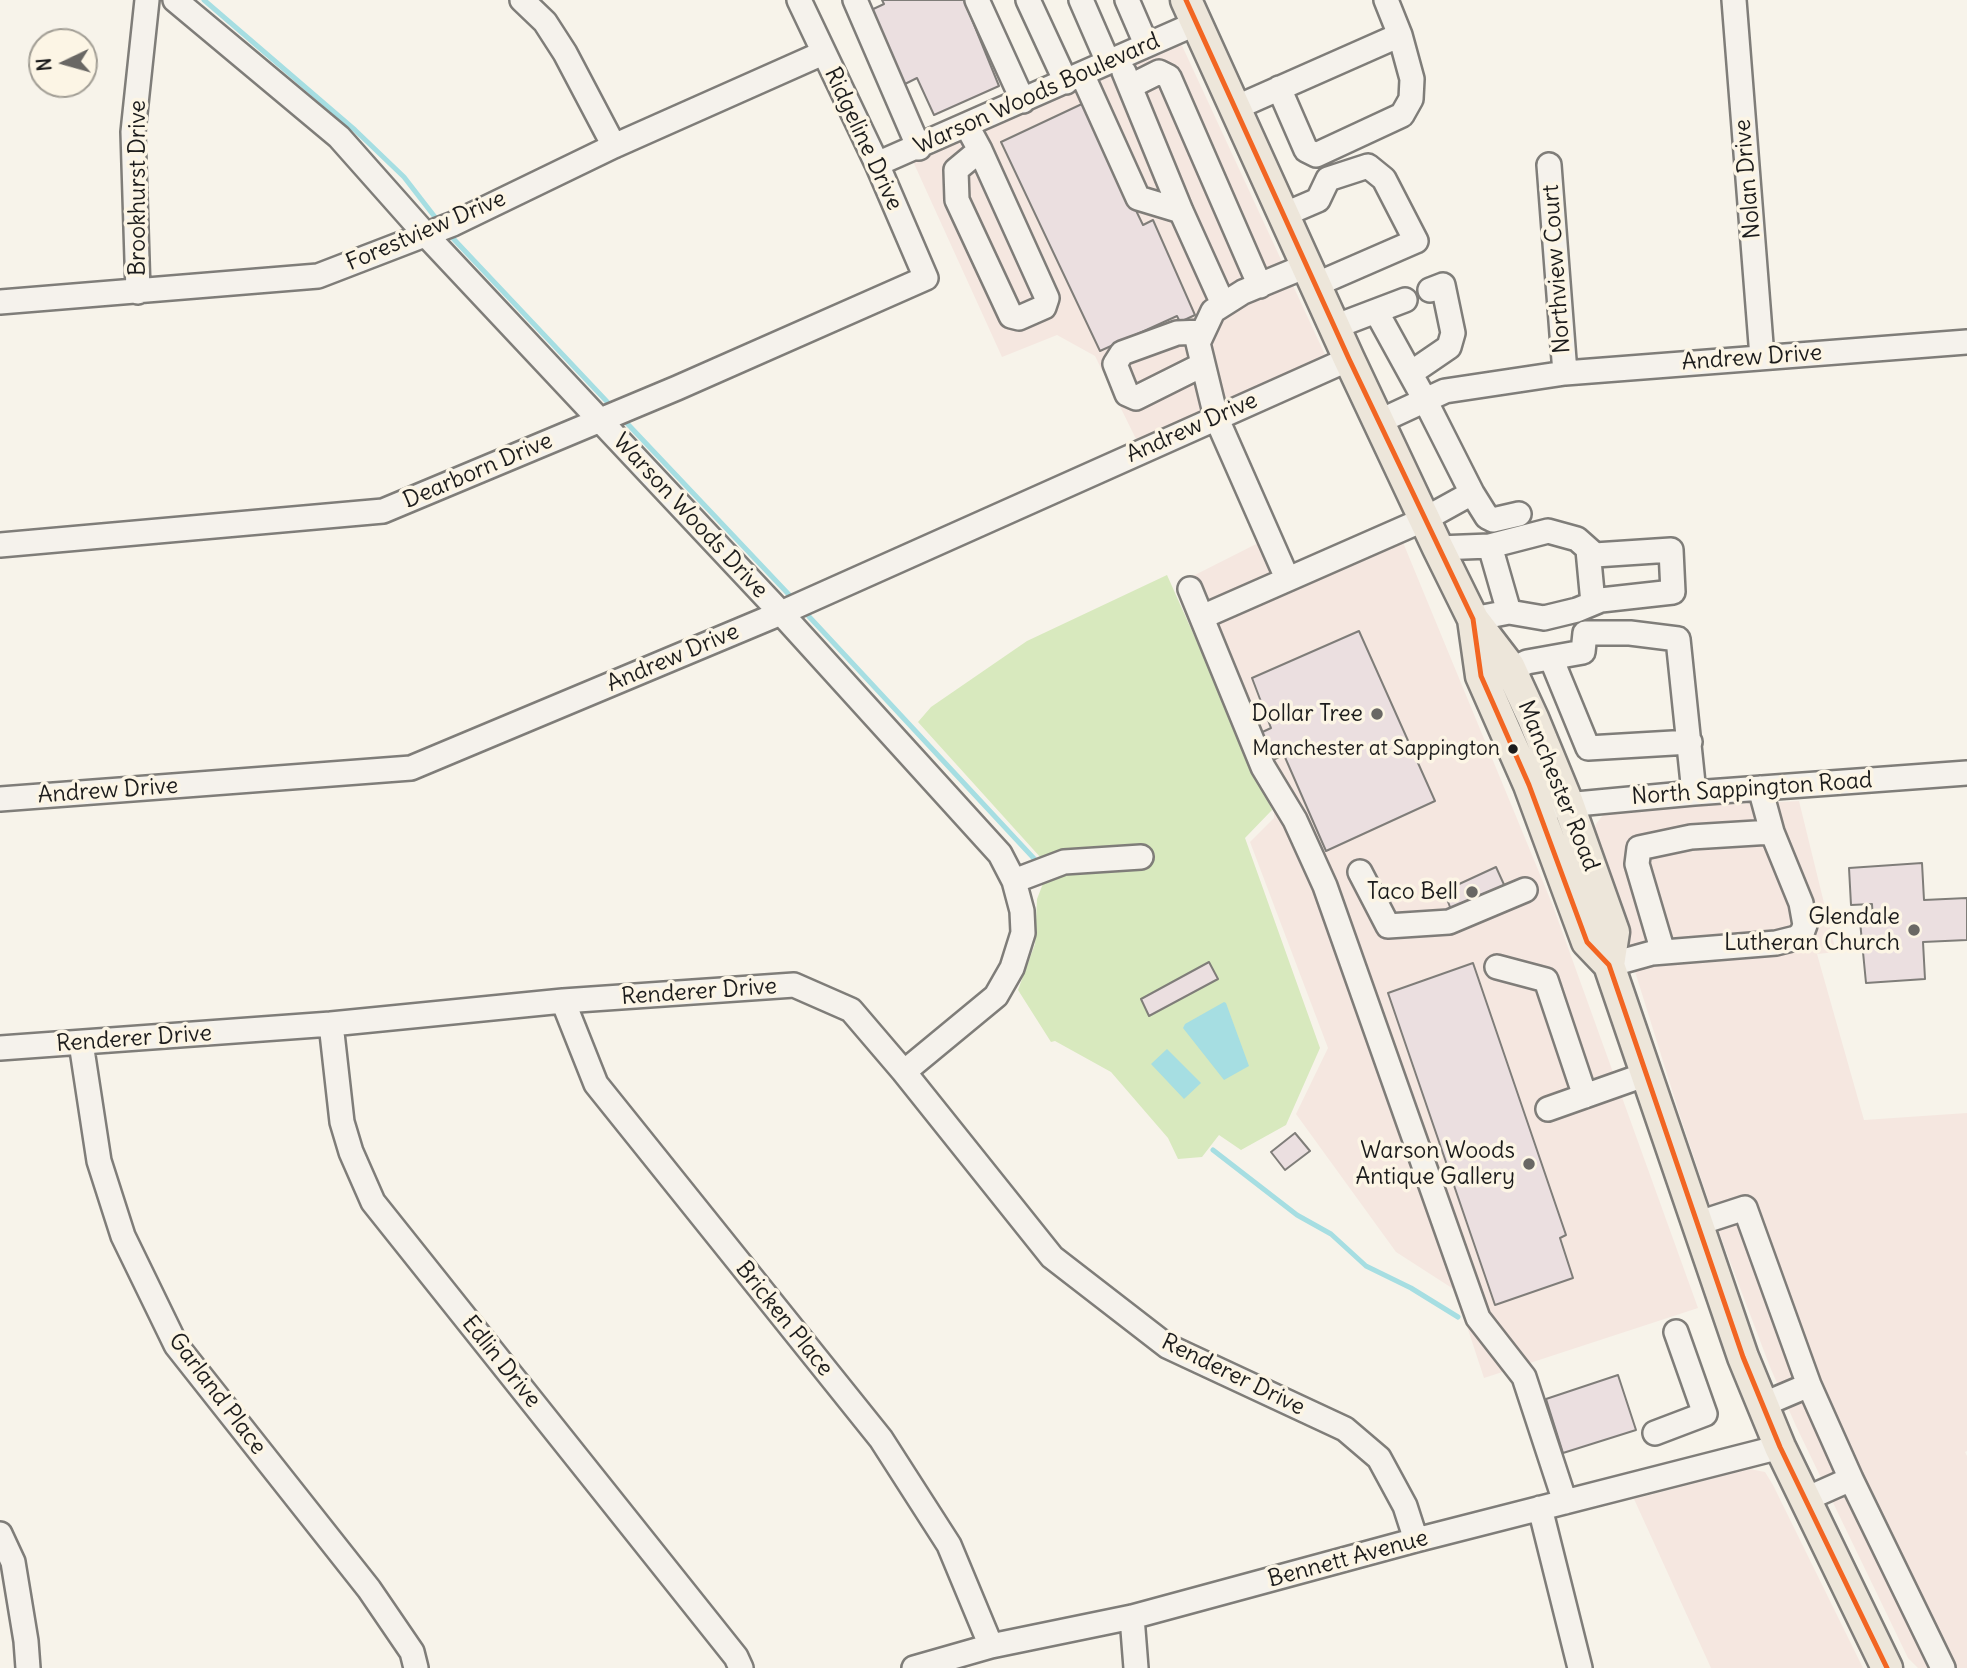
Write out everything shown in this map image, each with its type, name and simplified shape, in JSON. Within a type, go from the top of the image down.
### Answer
[{"type":"main road","name":"Manchester Road","points":[[1191,6],[1283,215],[1424,519],[1473,619],[1511,670],[1569,803],[1614,932],[1609,965]]},
{"type":"main road","name":"Manchester Road","points":[[1473,619],[1481,676],[1538,808],[1587,942],[1609,965],[1696,1224],[1762,1405],[1887,1668]]},
{"type":"street","name":"Brookhurst Drive","points":[[138,292],[133,132],[147,0]]},
{"type":"street","name":"Warson Woods Drive","points":[[175,0],[339,137],[438,230],[603,417],[792,608],[1000,855],[1014,881],[1022,911],[1023,933],[1012,968],[996,996],[904,1072]]},
{"type":"street","points":[[522,0],[545,22],[565,53],[614,146]]},
{"type":"street","name":"Ridgeline Drive","points":[[799,0],[877,164],[926,278]]},
{"type":"street","points":[[855,0],[919,148]]},
{"type":"street","points":[[977,0],[1023,101]]},
{"type":"street","points":[[1028,0],[1074,78],[1138,198],[1181,211]]},
{"type":"street","points":[[1081,0],[1113,60],[1131,86],[1181,211],[1223,304]]},
{"type":"street","points":[[1127,0],[1146,44]]},
{"type":"street","points":[[1279,88],[1306,150],[1316,155],[1402,115],[1411,99],[1412,79],[1400,35],[1386,0]]},
{"type":"street","name":"Nolan Drive","points":[[1734,0],[1762,357]]},
{"type":"street","name":"Warson Woods Boulevard","points":[[877,164],[919,148],[1146,44],[1191,6]]},
{"type":"street","points":[[1235,108],[1400,35]]},
{"type":"street","name":"Forestview Drive","points":[[0,302],[317,275],[438,230],[614,146],[823,53]]},
{"type":"street","points":[[1131,86],[1160,72],[1170,77],[1260,286]]},
{"type":"street","points":[[967,126],[980,150],[1047,298],[1044,307],[1019,318],[1011,316],[957,200],[956,170],[980,150]]},
{"type":"street","name":"Northview Court","points":[[1549,165],[1565,373]]},
{"type":"street","points":[[1283,215],[1318,200],[1328,179],[1368,166],[1384,179],[1416,241],[1311,276],[1243,292],[1213,311],[1198,343],[1216,417],[1287,578]]},
{"type":"street","name":"Dearborn Drive","points":[[0,545],[383,511],[926,278]]},
{"type":"street","points":[[1410,373],[1449,347],[1453,333],[1436,288]]},
{"type":"street","points":[[1334,327],[1405,300]]},
{"type":"street","points":[[1376,311],[1487,517],[1493,520],[1519,514]]},
{"type":"street","points":[[1202,365],[1136,398],[1127,394],[1115,364],[1122,353],[1177,333],[1203,332]]},
{"type":"street","name":"Andrew Drive","points":[[1378,422],[1445,391],[1565,373],[1967,342]]},
{"type":"street","name":"Andrew Drive","points":[[0,799],[411,768],[792,608],[1349,359]]},
{"type":"street","points":[[1202,617],[1424,519],[1472,493]]},
{"type":"street","points":[[1438,548],[1490,546],[1548,531],[1577,539],[1595,555],[1671,550],[1673,592],[1601,600],[1577,610],[1544,618],[1509,612],[1473,619]]},
{"type":"street","points":[[1490,546],[1509,612]]},
{"type":"street","points":[[1588,550],[1594,603]]},
{"type":"street","points":[[1190,589],[1263,768],[1295,820],[1325,887],[1478,1318],[1524,1377],[1565,1502]]},
{"type":"street","points":[[1511,670],[1527,662],[1583,652],[1585,632],[1630,632],[1678,639],[1694,793]]},
{"type":"street","points":[[1552,657],[1588,748],[1690,742]]},
{"type":"street","name":"North Sappington Road","points":[[1538,808],[1569,803],[1967,773]]},
{"type":"street","points":[[1609,965],[1663,952],[1776,943],[1796,938],[1802,933],[1805,925],[1801,903],[1772,832],[1760,788]]},
{"type":"street","points":[[1663,952],[1637,864],[1639,848],[1691,837],[1772,832]]},
{"type":"street","points":[[1014,881],[1064,862],[1141,857]]},
{"type":"street","points":[[1360,872],[1388,926],[1449,922],[1525,890]]},
{"type":"street","points":[[1497,967],[1546,980],[1585,1096]]},
{"type":"street","name":"Renderer Drive","points":[[0,1048],[331,1024],[563,1001],[794,985],[851,1010],[1052,1257],[1167,1346],[1345,1429],[1379,1458],[1405,1506],[1416,1540]]},
{"type":"street","name":"Bricken Place","points":[[563,1001],[596,1084],[881,1439],[949,1545],[991,1646]]},
{"type":"street","name":"Edlin Drive","points":[[331,1024],[342,1122],[351,1152],[373,1202],[736,1657],[741,1668]]},
{"type":"street","name":"Garland Place","points":[[81,1042],[99,1161],[123,1236],[176,1345],[369,1589],[412,1653],[416,1668]]},
{"type":"street","points":[[1548,1109],[1647,1074]]},
{"type":"street","points":[[1696,1224],[1745,1208],[1809,1385],[1943,1668]]},
{"type":"street","points":[[1655,1433],[1705,1415],[1675,1332]]},
{"type":"street","points":[[1762,1405],[1809,1385]]},
{"type":"street","name":"Bennett Avenue","points":[[914,1668],[991,1646],[1132,1617],[1416,1540],[1780,1447]]},
{"type":"street","points":[[1806,1499],[1852,1479]]},
{"type":"street","points":[[1540,1508],[1580,1668]]},
{"type":"street","points":[[0,1534],[13,1562],[28,1668]]},
{"type":"street","points":[[1132,1617],[1136,1668]]},
{"type":"shaded area","points":[[1173,26],[1327,359],[1136,439],[1095,356],[1057,335],[1002,357],[906,146]]},
{"type":"shaded area","points":[[1395,523],[1553,906],[1698,1308],[1484,1378],[1455,1290],[1396,1252],[1296,1114],[1328,1048],[1250,842],[1274,818],[1274,807],[1177,584],[1276,534],[1291,566]]},
{"type":"shaded area","points":[[1799,801],[1836,952],[1817,954],[1864,1120],[1967,1113],[1967,1668],[1918,1668],[1908,1658],[1796,1426],[1770,1367],[1720,1235],[1593,837],[1596,824],[1603,815],[1613,810]]},
{"type":"shaded area","points":[[1750,1469],[1765,1472],[1773,1485],[1863,1668],[1711,1668],[1634,1499]]},
{"type":"green space","points":[[1167,575],[1272,810],[1245,838],[1320,1048],[1286,1125],[1241,1150],[1219,1135],[1202,1157],[1178,1159],[1168,1138],[1111,1072],[1055,1041],[1051,1042],[1018,990],[1035,944],[1037,899],[1044,881],[1041,858],[918,722],[931,707],[1027,641]]},
{"type":"water","points":[[1224,1002],[1249,1066],[1224,1080],[1183,1028],[1185,1024]]},
{"type":"water","points":[[1167,1049],[1201,1083],[1184,1099],[1151,1064]]},
{"type":"building","points":[[882,0],[964,0],[999,86],[934,115],[917,78],[903,85],[869,11],[884,4]]},
{"type":"building","points":[[1084,103],[1143,225],[1153,220],[1195,315],[1180,322],[1177,316],[1100,351],[1001,142]]},
{"type":"building","points":[[1359,631],[1435,801],[1326,851],[1284,755],[1268,762],[1256,735],[1271,728],[1252,678]]},
{"type":"building","name":"Glendale Lutheran Church","points":[[1922,863],[1924,900],[1967,898],[1967,940],[1923,942],[1925,979],[1866,983],[1860,921],[1873,921],[1872,904],[1851,905],[1849,868]]},
{"type":"building","name":"Taco Bell","points":[[1496,867],[1506,889],[1453,915],[1444,891]]},
{"type":"building","points":[[1209,962],[1218,979],[1149,1016],[1141,999]]},
{"type":"building","points":[[1473,963],[1566,1235],[1560,1238],[1573,1278],[1495,1305],[1388,993]]},
{"type":"building","points":[[1295,1133],[1310,1151],[1285,1170],[1271,1152]]},
{"type":"building","points":[[1618,1375],[1636,1430],[1563,1453],[1546,1399]]},
{"type":"waterway","points":[[204,0],[355,130],[404,177],[438,221]]},
{"type":"waterway","points":[[447,232],[613,408]]},
{"type":"waterway","points":[[622,418],[795,601]]},
{"type":"waterway","points":[[802,609],[1040,865]]},
{"type":"waterway","points":[[1213,1150],[1297,1215],[1331,1234],[1366,1266],[1411,1288],[1458,1317]]},
{"type":"transit line","points":[[1186,0],[1349,359],[1473,619],[1481,676],[1529,785],[1587,942],[1609,965],[1743,1357],[1780,1447],[1887,1668]]},
{"type":"place","name":"Dollar Tree","points":[[1377,714]]},
{"type":"place","name":"Manchester at Sappington","points":[[1513,749]]},
{"type":"place","name":"Taco Bell","points":[[1472,892]]},
{"type":"place","name":"Glendale Lutheran Church","points":[[1914,930]]},
{"type":"place","name":"Warson Woods Antique Gallery","points":[[1529,1164]]}]
